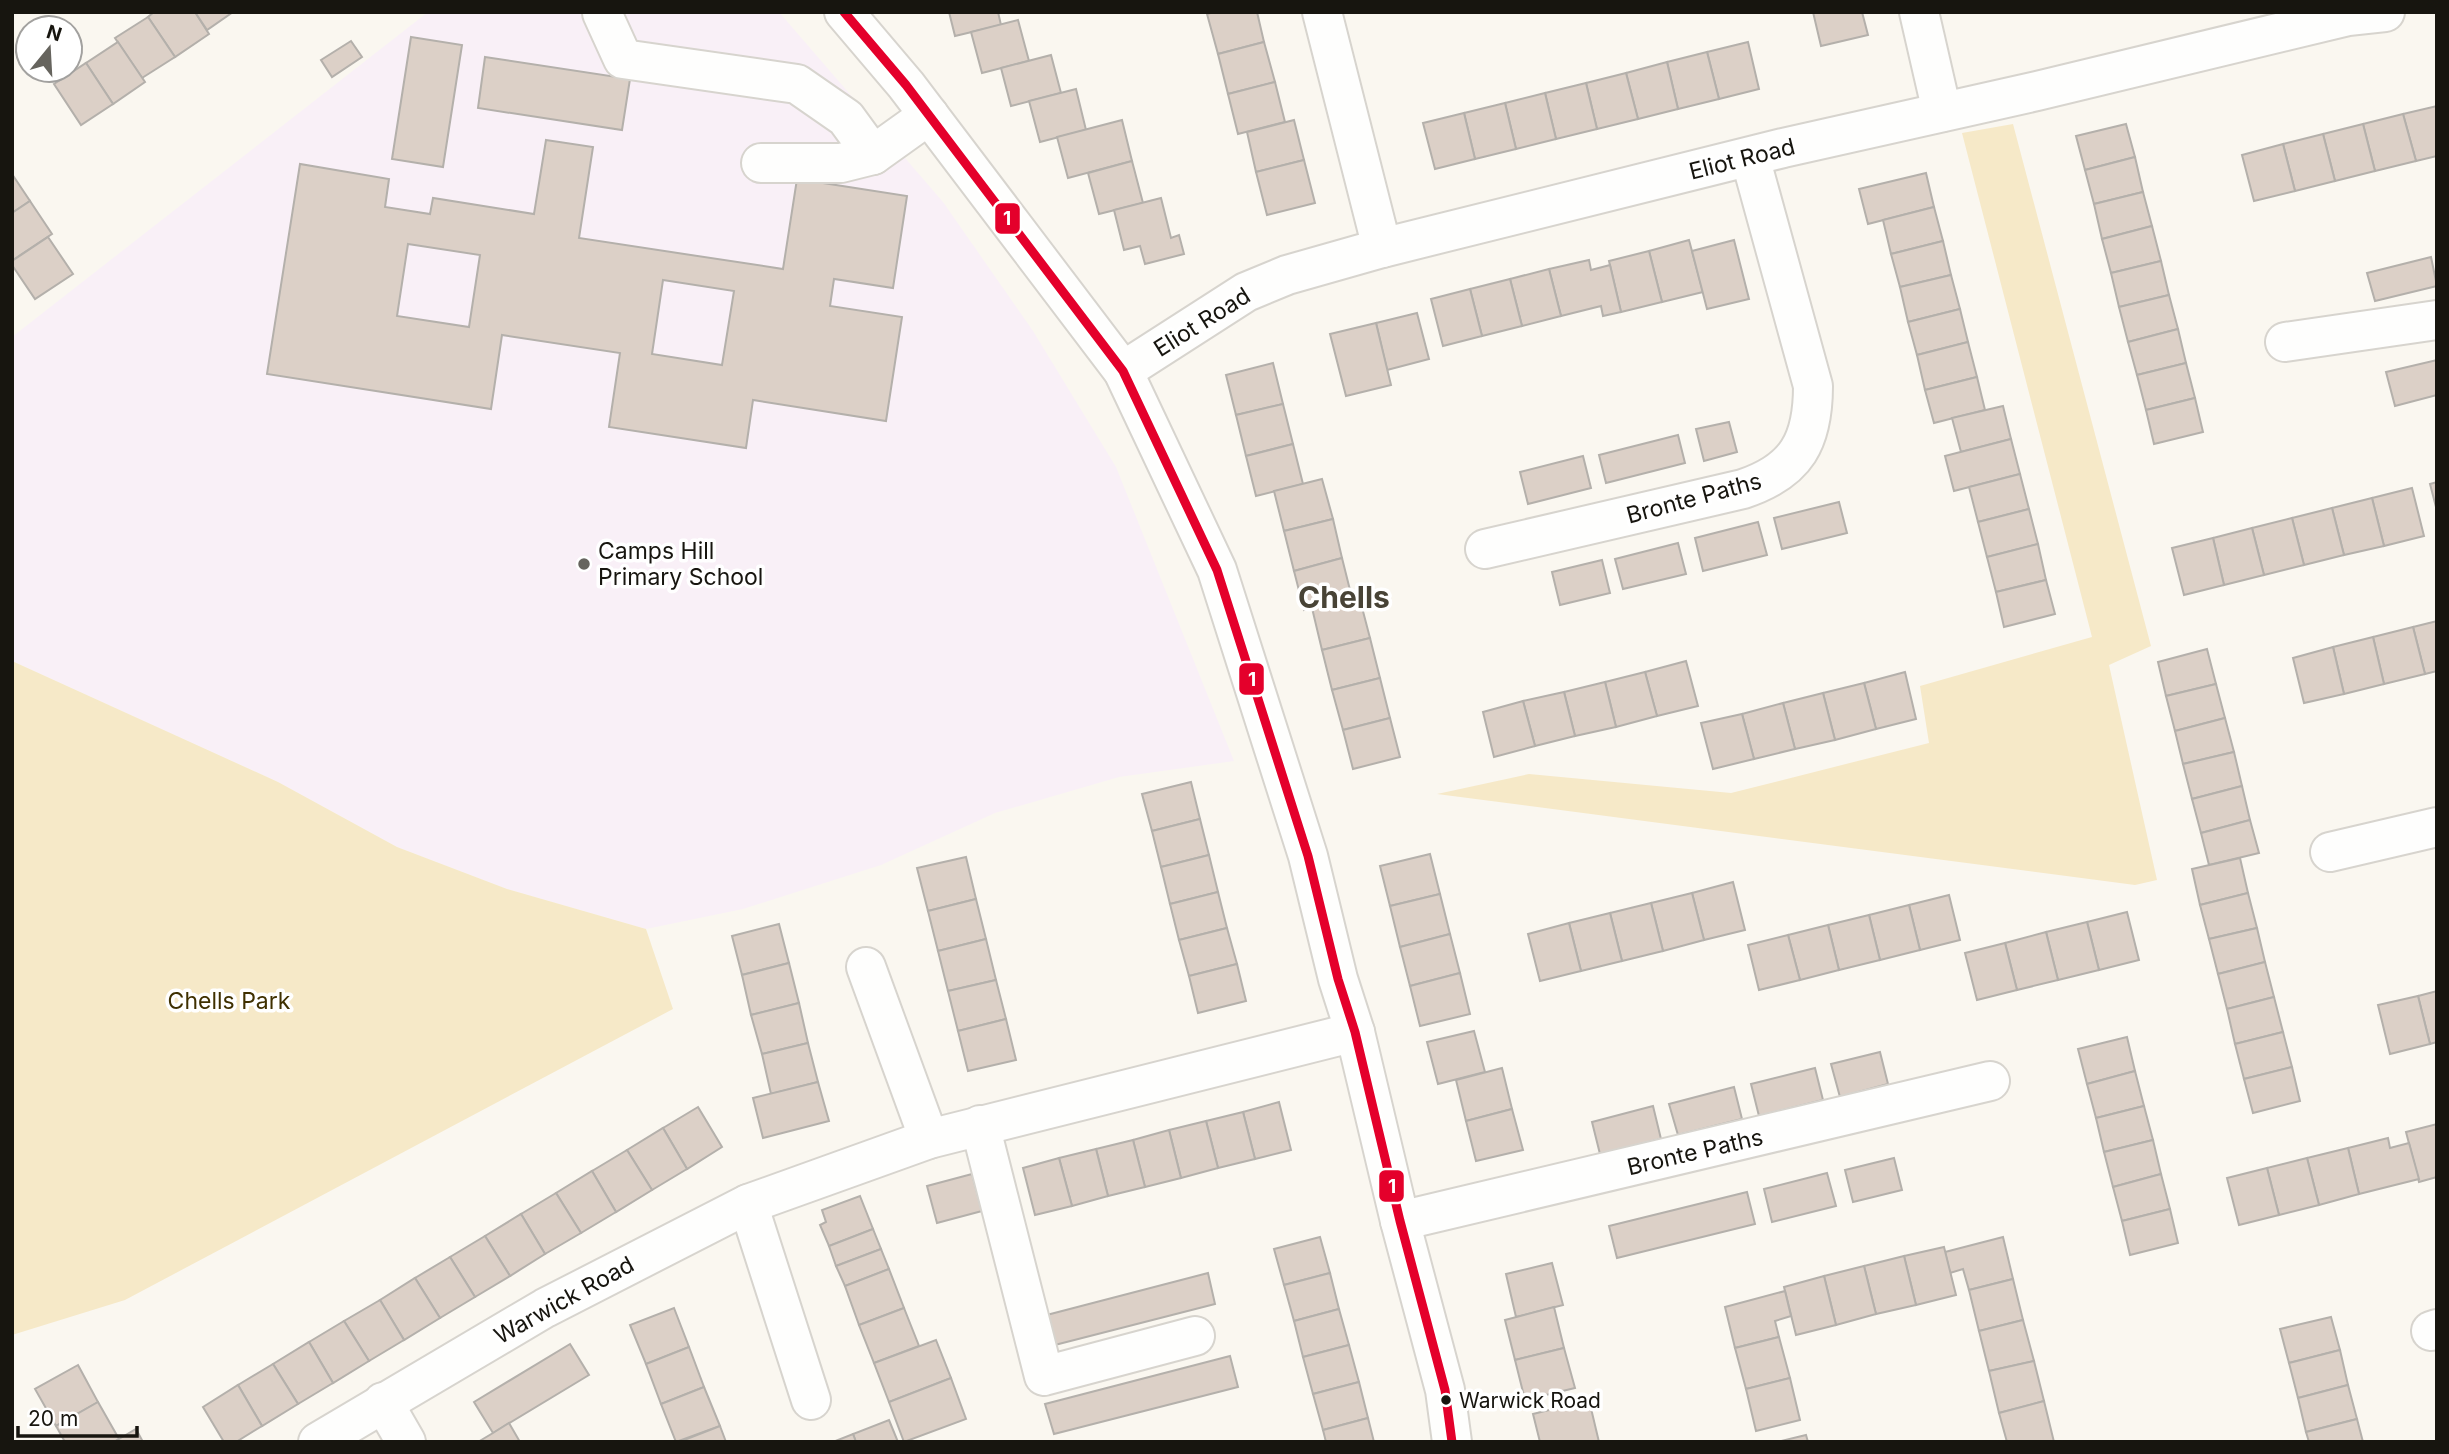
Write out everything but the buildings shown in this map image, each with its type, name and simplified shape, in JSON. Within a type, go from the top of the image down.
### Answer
[{"type":"street","points":[[844,12],[929,115],[1123,372],[1217,570],[1308,856],[1445,1390],[1452,1442]]},
{"type":"street","points":[[1322,12],[1381,248]]},
{"type":"street","points":[[1919,12],[1942,112]]},
{"type":"street","name":"Eliot Road","points":[[1123,372],[1246,292],[1287,275],[1381,248],[1750,156],[2348,16],[2385,12]]},
{"type":"street","points":[[602,13],[623,59],[797,85],[846,118],[873,155]]},
{"type":"street","points":[[761,163],[841,163],[873,155],[929,115]]},
{"type":"street","name":"Bronte Paths","points":[[1485,549],[1744,489],[1780,472],[1793,460],[1805,442],[1810,423],[1812,386],[1750,156]]},
{"type":"street","points":[[2285,342],[2437,320]]},
{"type":"street","points":[[2330,852],[2437,827]]},
{"type":"street","points":[[866,967],[929,1139]]},
{"type":"street","name":"Warwick Road","points":[[318,1442],[545,1308],[748,1204],[929,1139],[1355,1032]]},
{"type":"street","name":"Bronte Paths","points":[[1400,1222],[1990,1081]]},
{"type":"street","points":[[980,1125],[1044,1376],[1195,1336]]},
{"type":"street","points":[[748,1204],[811,1400]]},
{"type":"street","points":[[383,1402],[406,1442]]},
{"type":"shaded area","name":"Camps Hill Primary School","points":[[428,12],[779,12],[943,202],[1033,331],[1116,467],[1234,761],[1119,777],[995,813],[881,865],[743,909],[646,929],[507,889],[397,847],[278,782],[12,661],[12,337]]},
{"type":"green space","points":[[2013,124],[2151,646],[2109,665],[2157,880],[2135,885],[1437,794],[1529,774],[1731,793],[1929,743],[1920,686],[2092,637],[1962,133]]},
{"type":"green space","name":"Chells Park","points":[[12,661],[278,782],[397,847],[507,889],[646,929],[673,1009],[125,1300],[12,1335]]},
{"type":"transit line","name":"1","points":[[844,12],[906,85],[1123,371],[1217,570],[1308,856],[1445,1390],[1452,1442]]},
{"type":"place","name":"Camps Hill Primary School","points":[[584,564]]},
{"type":"place","name":"Warwick Road","points":[[1446,1400]]},
{"type":"district","name":"Chells","points":[[1344,598]]}]
